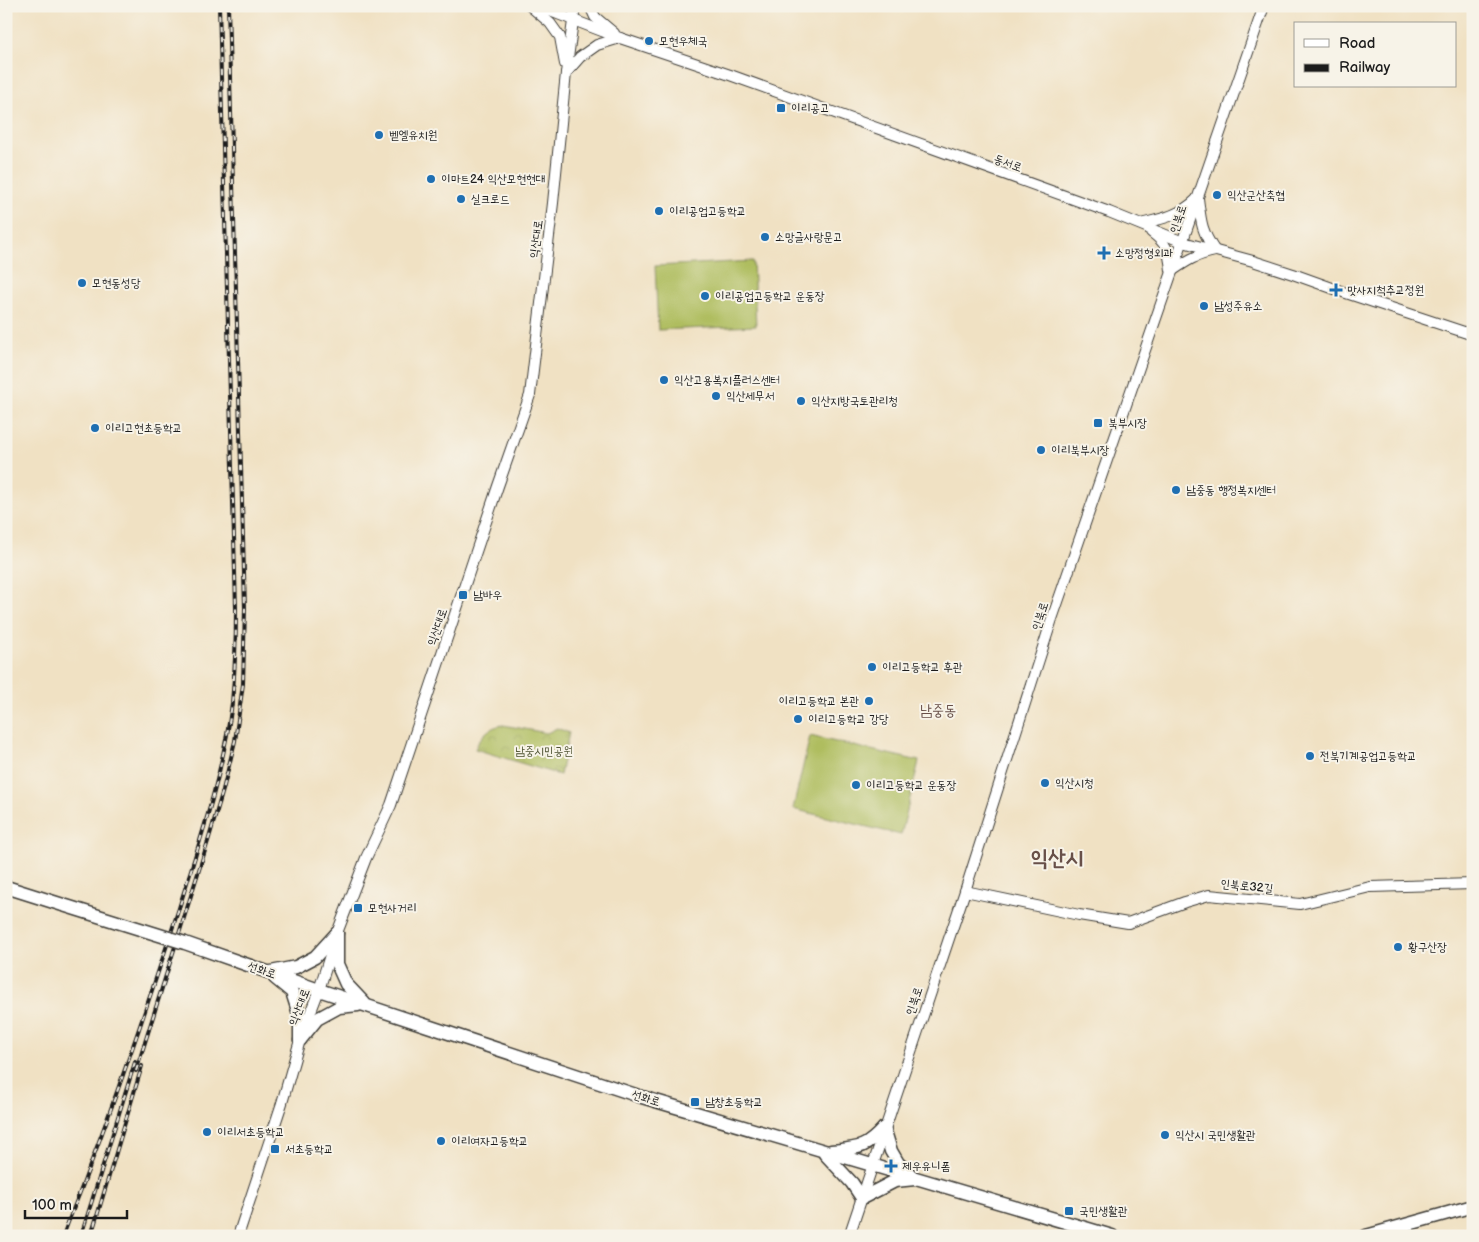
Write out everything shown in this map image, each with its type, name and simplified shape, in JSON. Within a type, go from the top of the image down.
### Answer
[{"type":"main road","name":"선화로","points":[[6,887],[185,943],[642,1098],[1112,1236]]},
{"type":"main road","points":[[270,973],[296,967],[315,957],[337,933]]},
{"type":"main road","points":[[337,933],[337,964],[346,984],[366,1005]]},
{"type":"main road","points":[[270,973],[292,992],[300,1017],[300,1040]]},
{"type":"main road","points":[[300,1040],[317,1019],[339,1007],[366,1005]]},
{"type":"main road","points":[[823,1152],[858,1148],[873,1141],[884,1128]]},
{"type":"main road","points":[[884,1128],[891,1151],[898,1163],[915,1179]]},
{"type":"main road","points":[[823,1152],[852,1183],[862,1198],[895,1181],[915,1179]]},
{"type":"main road","points":[[1366,1236],[1473,1206]]},
{"type":"street","points":[[530,6],[550,23],[560,37],[566,73]]},
{"type":"street","name":"동서로","points":[[537,6],[620,38],[730,75],[1140,224],[1183,242],[1293,274],[1473,335]]},
{"type":"street","name":"익산대로","points":[[238,1236],[282,1103],[300,1040],[319,990],[337,933],[366,858],[391,805],[530,395],[575,6]]},
{"type":"street","points":[[590,6],[595,17],[620,38]]},
{"type":"street","name":"인북로","points":[[849,1236],[965,891],[1052,619],[1264,6]]},
{"type":"street","points":[[566,73],[580,57],[597,45],[620,38]]},
{"type":"street","points":[[1140,224],[1167,218],[1181,212],[1198,198]]},
{"type":"street","points":[[1140,224],[1163,241],[1169,255],[1172,271],[1194,257],[1215,251],[1205,236],[1202,227],[1198,198]]},
{"type":"street","name":"인북로32길","points":[[965,891],[1079,915],[1128,923],[1210,895],[1300,904],[1370,887],[1473,884]]},
{"type":"street","points":[[242,1225],[248,1236]]},
{"type":"green space","name":"이리공업고등학교 운동장","points":[[753,261],[756,326],[658,330],[655,266]]},
{"type":"green space","name":"남중시민공원","points":[[503,725],[547,733],[557,728],[569,733],[560,775],[475,749],[486,733],[493,728]]},
{"type":"green space","name":"이리고등학교 운동장","points":[[810,736],[919,761],[901,835],[793,809]]},
{"type":"railway","points":[[63,1236],[123,1076],[179,908],[217,781],[232,703],[236,608],[219,6]]},
{"type":"railway","points":[[136,1071],[223,790],[235,741],[243,684],[245,608],[228,6]]},
{"type":"railway","points":[[81,1236],[135,1062]]},
{"type":"railway","points":[[91,1236],[142,1066]]},
{"type":"place","name":"모현우체국","points":[[649,41]]},
{"type":"place","name":"이리공고","points":[[781,108]]},
{"type":"place","name":"벧엘유치원","points":[[379,135]]},
{"type":"place","name":"이마트24 익산모현현대","points":[[431,179]]},
{"type":"place","name":"익산군산축협","points":[[1217,195]]},
{"type":"place","name":"실크로드","points":[[461,199]]},
{"type":"place","name":"이리공업고등학교","points":[[659,211]]},
{"type":"place","name":"소망글사랑문고","points":[[765,237]]},
{"type":"place","name":"소망정형외과","points":[[1104,253]]},
{"type":"place","name":"모현동성당","points":[[82,283]]},
{"type":"place","name":"맛사지척추교정원","points":[[1336,290]]},
{"type":"place","name":"이리공업고등학교 운동장","points":[[705,296]]},
{"type":"place","name":"남성주유소","points":[[1204,306]]},
{"type":"place","name":"익산고용복지플러스센터","points":[[664,380]]},
{"type":"place","name":"익산세무서","points":[[716,396]]},
{"type":"place","name":"익산지방국토관리청","points":[[801,401]]},
{"type":"place","name":"북부시장","points":[[1098,423]]},
{"type":"place","name":"이리고현초등학교","points":[[95,428]]},
{"type":"place","name":"이리북부시장","points":[[1041,450]]},
{"type":"place","name":"남중동 행정복지센터","points":[[1176,490]]},
{"type":"place","name":"남바우","points":[[463,595]]},
{"type":"place","name":"이리고등학교 후관","points":[[872,667]]},
{"type":"place","name":"이리고등학교 본관","points":[[869,701]]},
{"type":"place","name":"이리고등학교 강당","points":[[798,719]]},
{"type":"place","name":"전북기계공업고등학교","points":[[1310,756]]},
{"type":"place","name":"익산시청","points":[[1045,783]]},
{"type":"place","name":"이리고등학교 운동장","points":[[856,785]]},
{"type":"place","name":"모현사거리","points":[[358,908]]},
{"type":"place","name":"황구산장","points":[[1398,947]]},
{"type":"place","name":"남창초등학교","points":[[695,1102]]},
{"type":"place","name":"이리서초등학교","points":[[207,1132]]},
{"type":"place","name":"익산시 국민생활관","points":[[1165,1135]]},
{"type":"place","name":"이리여자고등학교","points":[[441,1141]]},
{"type":"place","name":"서초등학교","points":[[275,1149]]},
{"type":"place","name":"제우유니폼","points":[[891,1166]]},
{"type":"place","name":"국민생활관","points":[[1069,1211]]},
{"type":"district","name":"남중동","points":[[938,710]]},
{"type":"district","name":"익산시","points":[[1057,857]]}]
